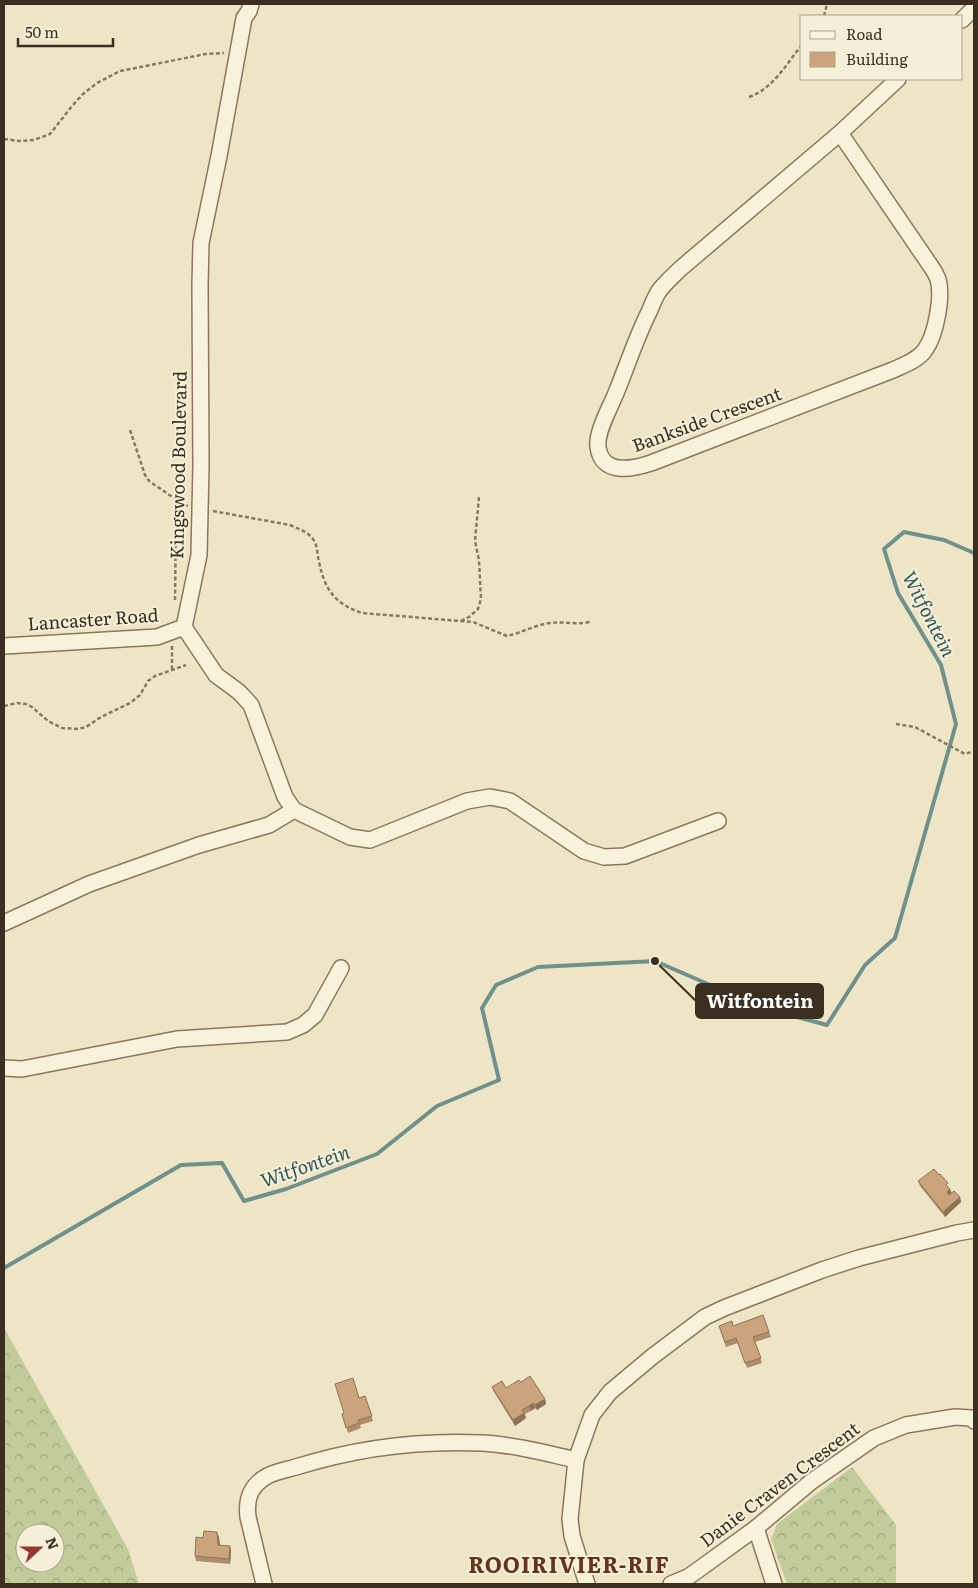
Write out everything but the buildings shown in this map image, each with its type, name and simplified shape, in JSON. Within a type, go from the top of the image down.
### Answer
[{"type":"street","name":"Kingswood Boulevard","points":[[178,629],[199,555],[202,243],[238,52],[242,11],[249,11],[250,4]]},
{"type":"street","points":[[963,19],[974,8]]},
{"type":"street","name":"Bankside Crescent","points":[[840,133],[938,279],[940,297],[936,322],[925,350],[914,360],[893,370],[651,463],[636,468],[624,469],[606,462],[598,445],[602,426],[639,332],[659,292],[680,269],[840,133],[897,80]]},
{"type":"street","points":[[178,629],[216,675],[251,705],[285,797],[294,810],[350,837],[370,840],[467,802],[490,797],[510,801],[584,851],[604,857],[624,856],[718,821]]},
{"type":"street","name":"Lancaster Road","points":[[4,646],[158,637],[178,629]]},
{"type":"street","points":[[4,923],[89,884],[199,846],[269,825],[294,810]]},
{"type":"street","points":[[4,1068],[22,1069],[177,1040],[287,1032],[302,1025],[315,1015],[341,968]]},
{"type":"street","points":[[587,1584],[574,1544],[570,1520],[576,1460],[592,1415],[610,1392],[653,1356],[705,1317],[724,1308],[822,1270],[868,1256],[974,1230]]},
{"type":"street","name":"Danie Craven Crescent","points":[[671,1584],[688,1577],[756,1528],[812,1481],[874,1438],[906,1425],[955,1417],[971,1418],[974,1421]]},
{"type":"street","points":[[264,1584],[248,1518],[247,1506],[249,1494],[265,1477],[360,1450],[428,1443],[482,1443],[516,1446],[576,1460]]},
{"type":"street","points":[[756,1528],[774,1584]]},
{"type":"path","points":[[749,97],[764,89],[780,74],[800,48]]},
{"type":"path","points":[[4,138],[19,141],[34,140],[50,134],[84,94],[97,83],[120,71],[206,54],[238,52]]},
{"type":"path","points":[[130,430],[145,475],[149,481],[184,504],[290,525],[302,530],[315,541],[326,584],[335,599],[350,609],[375,615],[473,622],[506,636],[541,624],[580,624],[590,622]]},
{"type":"path","points":[[460,621],[469,617],[478,609],[481,599],[479,560],[474,541],[479,497]]},
{"type":"path","points":[[175,601],[176,514],[179,501]]},
{"type":"path","points":[[172,669],[178,629]]},
{"type":"path","points":[[4,706],[17,703],[26,704],[48,721],[62,728],[78,729],[86,727],[101,717],[130,703],[140,695],[148,681],[154,676],[186,664]]},
{"type":"path","points":[[896,724],[915,727],[965,754],[974,751]]},
{"type":"green space","points":[[4,1328],[128,1549],[139,1584],[4,1584]]},
{"type":"green space","points":[[852,1467],[896,1525],[896,1584],[787,1584],[771,1539],[777,1524]]},
{"type":"waterway","name":"Witfontein","points":[[4,1268],[181,1165],[222,1163],[244,1201],[286,1189],[377,1154],[437,1106],[499,1080],[482,1008],[496,985],[538,967],[655,961],[763,1008],[827,1025],[865,965],[895,938],[956,724],[941,665],[898,593],[884,549],[904,532],[944,540],[974,553]]},
{"type":"place","name":"Witfontein","points":[[655,961]]},
{"type":"district","name":"ROOIRIVIER-RIF","points":[[569,1565]]}]
